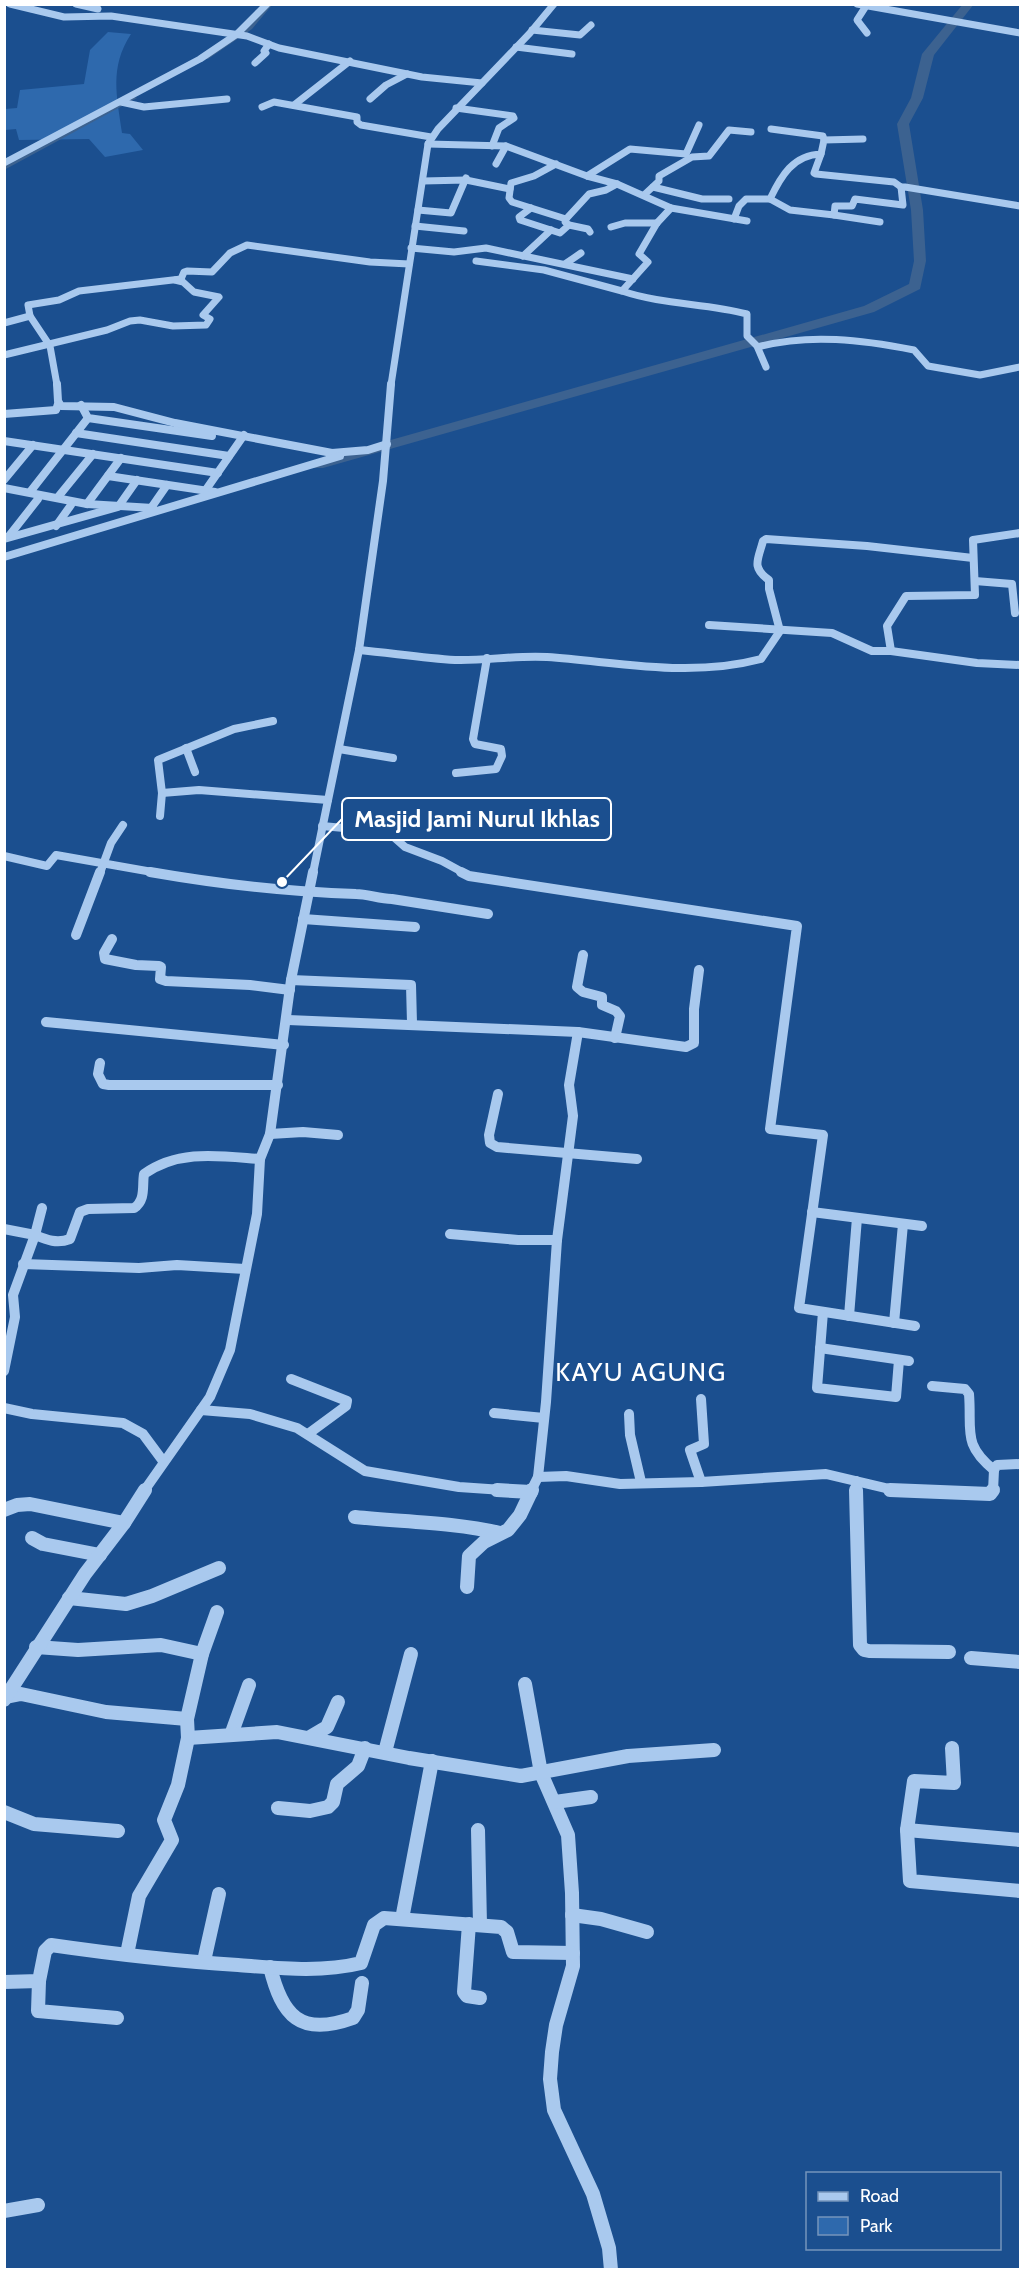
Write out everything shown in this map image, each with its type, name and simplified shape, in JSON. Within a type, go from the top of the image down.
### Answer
[{"type":"street","points":[[10,4],[26,6],[64,17],[121,18],[247,36],[279,48],[407,74],[482,83]]},
{"type":"street","points":[[76,4],[98,9]]},
{"type":"street","points":[[4,163],[123,103],[209,53],[238,35],[256,19],[267,4]]},
{"type":"street","points":[[5,1698],[69,1598],[124,1523],[164,1461],[176,1448],[210,1397],[230,1350],[244,1269],[257,1214],[261,1159],[270,1134],[288,1020],[291,985],[303,919],[359,650],[386,458],[392,386],[428,144],[431,137],[456,108],[516,47],[554,4]]},
{"type":"street","points":[[857,4],[1020,33]]},
{"type":"street","points":[[866,6],[857,20],[867,33]]},
{"type":"street","points":[[532,30],[580,35],[591,25]]},
{"type":"street","points":[[255,63],[266,53],[264,51],[269,44]]},
{"type":"street","points":[[516,47],[572,54]]},
{"type":"street","points":[[294,105],[350,61]]},
{"type":"street","points":[[370,99],[387,85],[407,74]]},
{"type":"street","points":[[123,103],[144,107],[227,99]]},
{"type":"street","points":[[262,107],[272,102],[294,105],[355,117],[361,125],[431,137]]},
{"type":"street","points":[[456,108],[513,116],[514,118],[499,128],[492,146]]},
{"type":"street","points":[[681,155],[686,153],[699,125]]},
{"type":"street","points":[[771,129],[825,137],[823,151],[814,173],[816,174],[894,182],[903,187],[1020,206]]},
{"type":"street","points":[[587,176],[630,149],[692,157],[709,156],[729,130],[751,132]]},
{"type":"street","points":[[824,140],[863,139]]},
{"type":"street","points":[[428,144],[506,147],[587,176],[617,184],[671,208],[747,221]]},
{"type":"street","points":[[496,164],[506,147]]},
{"type":"street","points":[[770,199],[775,187],[790,166],[808,153],[821,154]]},
{"type":"street","points":[[644,195],[659,182],[659,176],[692,157]]},
{"type":"street","points":[[556,164],[534,176],[512,182],[509,198],[512,202],[588,229],[590,232]]},
{"type":"street","points":[[423,181],[466,179],[495,185],[500,189],[510,189]]},
{"type":"street","points":[[418,210],[451,213],[466,179]]},
{"type":"street","points":[[531,208],[519,217],[520,220],[560,232],[589,194],[606,190],[617,184]]},
{"type":"street","points":[[653,187],[702,199],[729,199]]},
{"type":"street","points":[[834,215],[832,210],[835,206],[852,206],[855,199],[903,205],[903,187]]},
{"type":"street","points":[[734,219],[739,206],[746,199],[770,199],[790,210],[880,222]]},
{"type":"street","points":[[622,291],[648,262],[639,254],[657,223],[671,208]]},
{"type":"street","points":[[611,227],[625,223],[657,223]]},
{"type":"street","points":[[416,226],[464,231]]},
{"type":"street","points":[[523,256],[551,230]]},
{"type":"street","points":[[4,414],[48,412],[56,410],[58,404],[54,353],[38,325],[30,316],[28,305],[59,300],[79,291],[175,280],[183,278],[186,271],[212,272],[233,249],[249,245],[370,262],[409,264]]},
{"type":"street","points":[[411,248],[454,252],[482,248],[633,279]]},
{"type":"street","points":[[565,264],[581,253]]},
{"type":"street","points":[[476,261],[544,270],[638,297],[696,304],[747,314],[747,336],[757,347],[766,367]]},
{"type":"street","points":[[4,355],[107,330],[130,321],[140,320],[173,326],[206,325],[210,319],[203,315],[219,297],[189,291],[183,282],[175,280]]},
{"type":"street","points":[[4,323],[30,316]]},
{"type":"street","points":[[757,347],[793,339],[866,343],[914,350],[928,366],[980,375],[992,375],[1003,369],[1020,367]]},
{"type":"street","points":[[58,404],[68,407],[81,405],[114,407],[242,438]]},
{"type":"street","points":[[81,405],[88,418]]},
{"type":"street","points":[[88,418],[242,438],[332,453],[351,453]]},
{"type":"street","points":[[30,492],[88,418]]},
{"type":"street","points":[[87,504],[151,427]]},
{"type":"street","points":[[76,433],[229,456]]},
{"type":"street","points":[[205,491],[242,438]]},
{"type":"street","points":[[4,441],[218,473]]},
{"type":"street","points":[[4,557],[387,444]]},
{"type":"street","points":[[33,445],[5,487],[87,504],[165,508]]},
{"type":"street","points":[[58,497],[93,454]]},
{"type":"street","points":[[108,476],[218,493]]},
{"type":"street","points":[[8,536],[55,526],[118,507],[137,480]]},
{"type":"street","points":[[151,508],[167,485]]},
{"type":"street","points":[[8,536],[38,499]]},
{"type":"street","points":[[55,526],[71,506]]},
{"type":"street","points":[[891,651],[887,626],[906,596],[971,596],[976,593],[973,540],[1020,533]]},
{"type":"street","points":[[359,650],[457,660],[547,657],[657,669],[724,667],[752,663],[761,659],[780,631],[769,589],[769,580],[759,573],[756,566],[763,541],[766,539],[867,546],[973,558]]},
{"type":"street","points":[[975,581],[1010,583],[1017,594],[1015,613]]},
{"type":"street","points":[[709,625],[837,634],[865,649],[977,663],[1020,665]]},
{"type":"street","points":[[456,773],[492,771],[496,769],[502,756],[501,749],[475,744],[473,739],[487,658]]},
{"type":"street","points":[[159,816],[162,793],[158,760],[234,729],[273,721]]},
{"type":"street","points":[[186,748],[195,772]]},
{"type":"street","points":[[339,749],[393,758]]},
{"type":"street","points":[[162,793],[199,790],[328,800]]},
{"type":"street","points":[[76,935],[111,843],[123,825]]},
{"type":"street","points":[[322,826],[388,832],[405,847],[442,861],[469,876],[797,926],[770,1129],[823,1135],[799,1308],[915,1326]]},
{"type":"street","points":[[4,856],[47,866],[53,857],[60,854],[215,883],[308,893],[360,894],[488,914]]},
{"type":"street","points":[[303,919],[329,918],[346,922],[415,927]]},
{"type":"street","points":[[112,939],[104,953],[105,959],[136,965],[159,966],[161,967],[160,979],[166,981],[250,985],[408,984],[411,986],[412,1023]]},
{"type":"street","points":[[583,955],[578,989],[602,997],[602,1005],[616,1011],[620,1016],[615,1038]]},
{"type":"street","points":[[288,1020],[373,1024],[412,1023],[578,1032],[681,1047],[692,1045],[699,970]]},
{"type":"street","points":[[46,1022],[284,1045]]},
{"type":"street","points":[[467,1587],[469,1556],[484,1542],[508,1530],[517,1520],[538,1477],[551,1346],[557,1240],[573,1116],[569,1084],[578,1032]]},
{"type":"street","points":[[100,1064],[100,1079],[103,1084],[108,1085],[278,1085]]},
{"type":"street","points":[[498,1094],[489,1135],[490,1143],[504,1149],[637,1159]]},
{"type":"street","points":[[270,1134],[303,1132],[338,1135]]},
{"type":"street","points":[[4,1229],[34,1235],[54,1243],[64,1242],[69,1239],[81,1212],[88,1209],[138,1207],[142,1200],[144,1174],[152,1166],[166,1161],[199,1156],[261,1159]]},
{"type":"street","points":[[4,1371],[15,1317],[9,1308],[42,1208]]},
{"type":"street","points":[[812,1212],[922,1226]]},
{"type":"street","points":[[849,1316],[857,1218]]},
{"type":"street","points":[[894,1323],[903,1224]]},
{"type":"street","points":[[450,1234],[557,1240]]},
{"type":"street","points":[[23,1264],[139,1268],[177,1265],[244,1269]]},
{"type":"street","points":[[820,1348],[904,1361],[896,1397],[817,1388],[820,1348],[823,1312]]},
{"type":"street","points":[[291,1379],[346,1401],[346,1406],[308,1434]]},
{"type":"street","points":[[933,1386],[965,1389],[969,1394],[972,1447],[977,1457],[994,1470]]},
{"type":"street","points":[[701,1399],[704,1444],[703,1447],[690,1450],[701,1482]]},
{"type":"street","points":[[4,1408],[32,1414],[123,1423],[143,1434],[164,1461]]},
{"type":"street","points":[[201,1410],[250,1414],[297,1428],[365,1471],[459,1487],[531,1492]]},
{"type":"street","points":[[494,1413],[544,1418]]},
{"type":"street","points":[[629,1414],[630,1435],[641,1482]]},
{"type":"street","points":[[538,1477],[566,1476],[620,1484],[701,1482],[826,1474],[895,1491],[990,1494],[993,1492],[994,1470],[997,1465],[1020,1464]]},
{"type":"street","points":[[856,1481],[860,1646],[869,1651],[949,1652]]},
{"type":"street","points":[[4,1510],[17,1505],[30,1504],[124,1523]]},
{"type":"street","points":[[355,1517],[423,1524],[466,1525],[500,1533]]},
{"type":"street","points":[[32,1538],[43,1544],[100,1554]]},
{"type":"street","points":[[69,1598],[126,1604],[152,1596],[219,1568]]},
{"type":"street","points":[[126,1954],[138,1896],[172,1840],[164,1820],[178,1785],[188,1738],[187,1719],[202,1654],[217,1612]]},
{"type":"street","points":[[36,1647],[92,1650],[152,1643],[202,1654]]},
{"type":"street","points":[[385,1752],[411,1654]]},
{"type":"street","points":[[971,1658],[1020,1662]]},
{"type":"street","points":[[525,1684],[541,1773],[568,1835],[572,1974],[556,2025],[550,2079],[554,2109],[593,2194],[609,2248],[611,2270]]},
{"type":"street","points":[[231,1736],[249,1685]]},
{"type":"street","points":[[5,1698],[21,1694],[106,1712],[187,1719]]},
{"type":"street","points":[[310,1737],[327,1727],[338,1702]]},
{"type":"street","points":[[188,1738],[277,1732],[510,1775],[541,1773],[628,1756],[714,1750]]},
{"type":"street","points":[[278,1808],[310,1811],[328,1807],[333,1802],[337,1784],[358,1766],[365,1748]]},
{"type":"street","points":[[952,1748],[954,1783],[914,1781],[907,1830],[910,1881],[1020,1891]]},
{"type":"street","points":[[402,1919],[432,1761]]},
{"type":"street","points":[[555,1802],[591,1797]]},
{"type":"street","points":[[4,1812],[34,1824],[118,1831]]},
{"type":"street","points":[[478,1830],[474,1924],[464,1992],[467,1996],[480,1998]]},
{"type":"street","points":[[907,1830],[1020,1840]]},
{"type":"street","points":[[204,1961],[219,1894]]},
{"type":"street","points":[[572,1915],[606,1918],[647,1932]]},
{"type":"street","points":[[117,2018],[38,2012],[39,1981],[45,1951],[51,1945],[270,1967],[311,1969],[357,1966],[361,1963],[374,1925],[380,1919],[402,1919],[504,1928],[511,1950],[516,1953],[573,1953]]},
{"type":"street","points":[[270,1967],[281,2004],[289,2014],[306,2023],[335,2023],[353,2018],[358,2010],[362,1983]]},
{"type":"street","points":[[4,1982],[39,1981]]},
{"type":"street","points":[[4,2211],[38,2205]]},
{"type":"green space","points":[[108,32],[131,34],[124,46],[117,71],[117,94],[122,133],[130,134],[143,150],[105,157],[89,139],[19,140],[16,129],[5,130],[5,109],[17,108],[20,90],[84,84],[90,50]]},
{"type":"waterway","points":[[206,58],[250,28],[270,4]]},
{"type":"waterway","points":[[318,465],[869,309],[915,286],[920,261],[917,210],[903,124],[917,98],[928,54],[969,4]]},
{"type":"waterway","points":[[4,168],[133,98]]},
{"type":"place","name":"Masjid Jami Nurul Ikhlas","points":[[282,882]]},
{"type":"district","name":"KAYU AGUNG","points":[[641,1372]]}]
